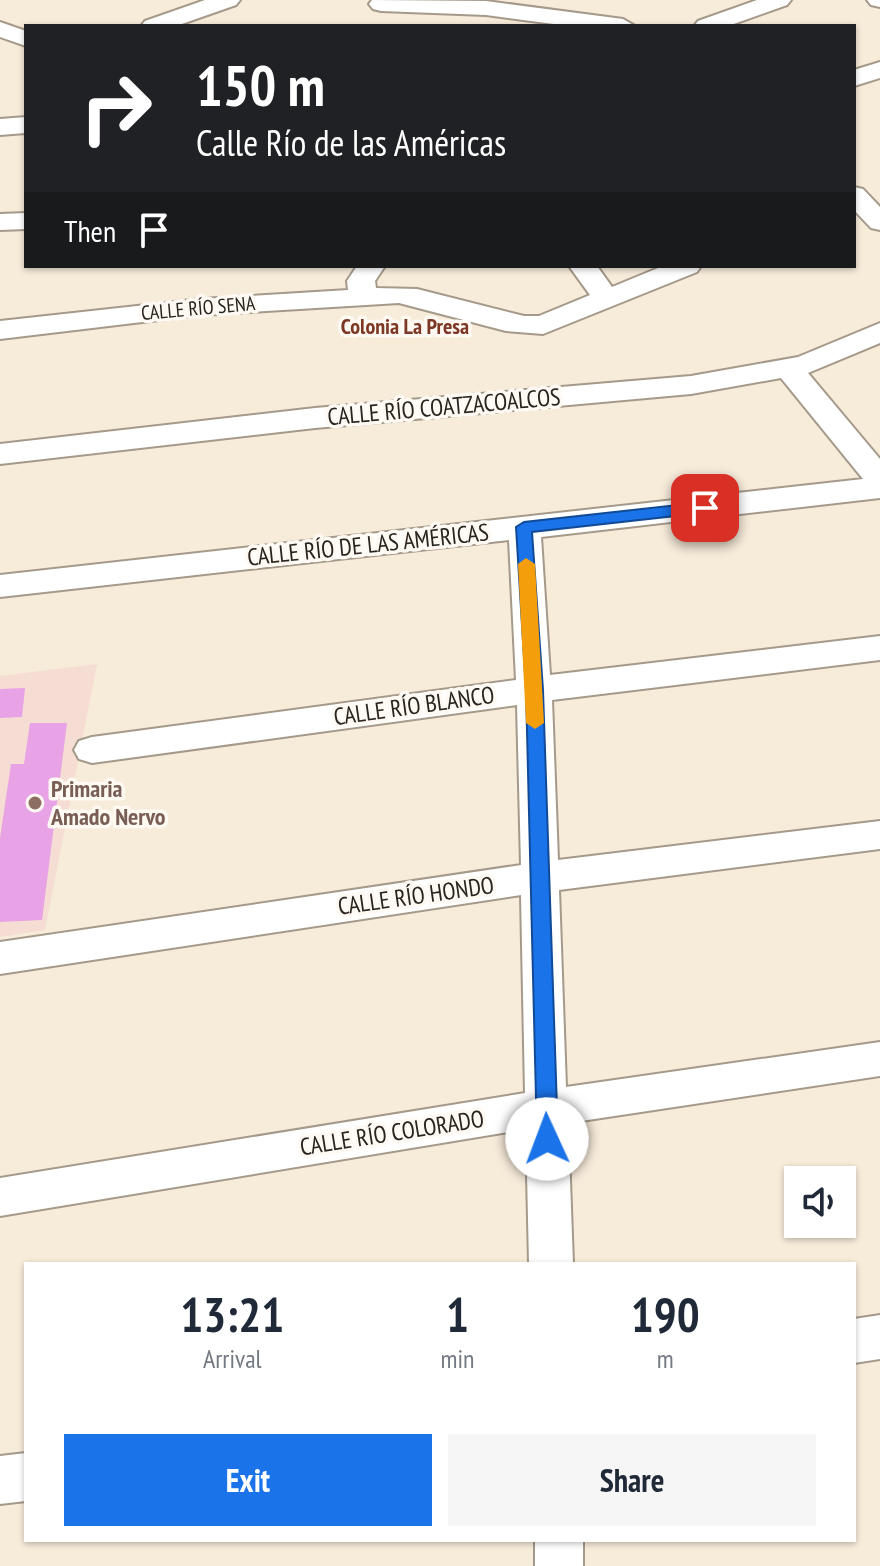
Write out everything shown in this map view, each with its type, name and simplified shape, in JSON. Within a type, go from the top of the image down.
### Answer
[{"type":"street","points":[[159,24],[228,0]]},
{"type":"street","points":[[486,8],[509,0]]},
{"type":"street","points":[[712,24],[779,0]]},
{"type":"street","points":[[380,2],[486,8],[608,24]]},
{"type":"street","points":[[380,2],[397,24]]},
{"type":"street","points":[[0,29],[24,38]]},
{"type":"street","points":[[856,78],[880,69]]},
{"type":"street","points":[[0,127],[24,125]]},
{"type":"street","points":[[862,197],[880,222]]},
{"type":"street","points":[[0,222],[24,221]]},
{"type":"street","points":[[363,296],[361,281],[370,268]]},
{"type":"street","points":[[584,268],[608,300]]},
{"type":"street","name":"CALLE RÍO SENA","points":[[0,330],[201,307],[363,296],[423,297],[503,322],[531,326],[555,322],[682,268]]},
{"type":"street","name":"CALLE RÍO COATZACOALCOS","points":[[0,454],[315,418],[691,385],[789,369],[820,360],[880,332]]},
{"type":"street","points":[[789,369],[880,479]]},
{"type":"street","name":"CALLE RÍO DE LAS AMÉRICAS","points":[[0,586],[880,488]]},
{"type":"street","points":[[524,527],[534,690],[537,878],[551,1262]]},
{"type":"street","name":"CALLE RÍO BLANCO","points":[[92,750],[534,690],[880,648]]},
{"type":"street","name":"CALLE RÍO HONDO","points":[[0,958],[537,878],[880,835]]},
{"type":"street","name":"CALLE RÍO COLORADO","points":[[0,1197],[546,1108],[880,1059]]},
{"type":"street","points":[[856,1341],[880,1337]]},
{"type":"street","points":[[0,1480],[24,1477]]},
{"type":"street","points":[[559,1542],[559,1566]]},
{"type":"shaded area","name":"Primaria Amado Nervo","points":[[97,664],[45,930],[0,937],[0,676]]},
{"type":"building","points":[[25,688],[22,717],[0,718],[0,689]]},
{"type":"building","points":[[30,723],[67,723],[42,920],[0,922],[0,838],[11,764],[24,764]]},
{"type":"slow traffic","points":[[526,564],[535,723]]},
{"type":"place","name":"Primaria Amado Nervo","points":[[35,803]]},
{"type":"district","name":"Colonia La Presa","points":[[405,326]]},
{"type":"route","points":[[547,1139],[537,878],[534,690],[524,527],[705,508]]}]
